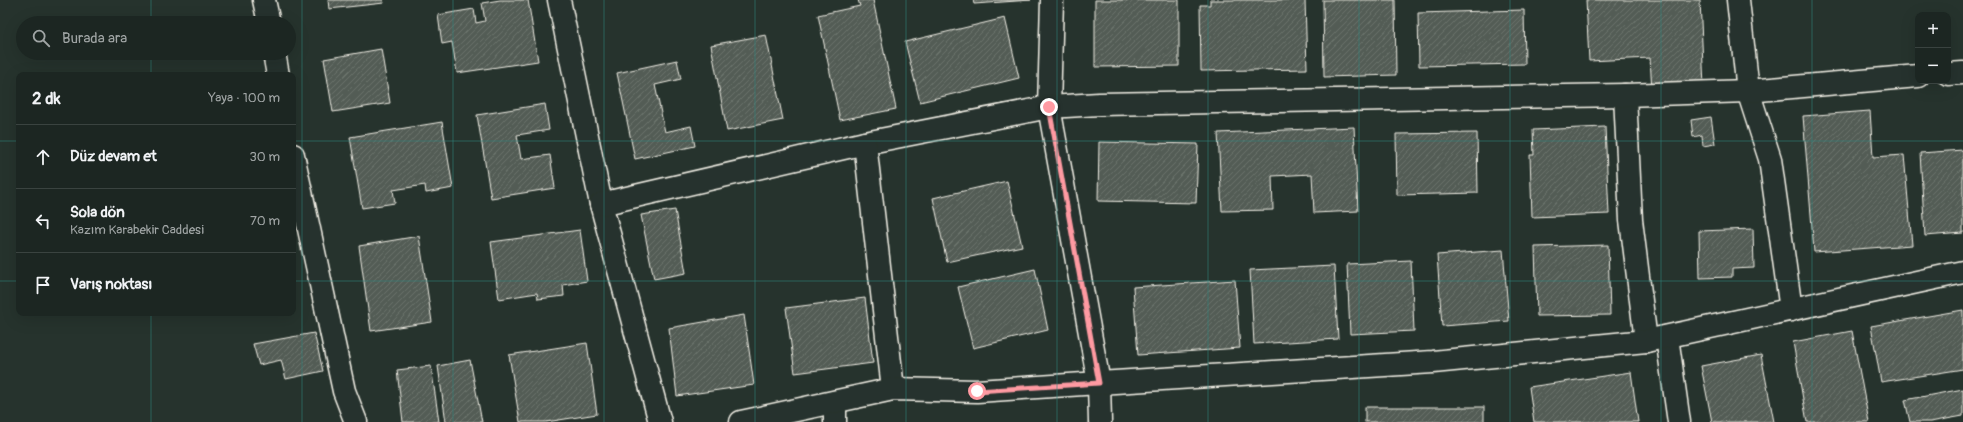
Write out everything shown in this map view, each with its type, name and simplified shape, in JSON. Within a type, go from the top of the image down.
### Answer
[{"type":"street","points":[[264,0],[267,16]]},
{"type":"street","points":[[559,0],[601,204],[660,422]]},
{"type":"street","points":[[1052,0],[1049,107],[1099,383],[1100,422]]},
{"type":"street","points":[[1738,0],[1748,91],[1770,159],[1791,310]]},
{"type":"street","points":[[275,60],[277,72]]},
{"type":"street","points":[[1951,74],[1963,72]]},
{"type":"street","points":[[601,204],[865,143],[1049,107],[1100,104],[1625,96],[1748,91],[1915,76]]},
{"type":"street","points":[[1625,96],[1631,220],[1657,339],[1679,422]]},
{"type":"street","points":[[865,143],[893,389]]},
{"type":"street","points":[[296,169],[344,391],[356,422]]},
{"type":"street","points":[[741,422],[835,412],[893,389],[977,391],[1433,362],[1657,339],[1963,272]]},
{"type":"building","points":[[328,0],[383,0],[384,3],[329,9]]},
{"type":"building","points":[[500,0],[528,0],[538,61],[457,73],[452,42],[442,44],[438,15],[474,9],[476,23],[485,21],[482,3]]},
{"type":"building","points":[[858,0],[873,0],[896,109],[840,120],[818,15],[860,6]]},
{"type":"building","points":[[973,0],[1031,0],[974,4]]},
{"type":"building","points":[[1095,0],[1179,0],[1179,66],[1095,67]]},
{"type":"building","points":[[1210,0],[1305,0],[1307,69],[1201,71],[1200,5],[1210,5]]},
{"type":"building","points":[[1323,0],[1395,0],[1396,75],[1324,77]]},
{"type":"building","points":[[1586,0],[1700,0],[1704,87],[1652,90],[1650,58],[1589,61]]},
{"type":"building","points":[[1524,10],[1525,64],[1419,66],[1418,13]]},
{"type":"building","points":[[1005,18],[1019,78],[920,102],[905,42]]},
{"type":"building","points":[[766,35],[783,120],[727,131],[711,45]]},
{"type":"building","points":[[381,49],[390,103],[333,112],[324,59]]},
{"type":"building","points":[[677,60],[681,79],[655,85],[665,132],[691,126],[695,146],[635,159],[617,73]]},
{"type":"building","points":[[545,104],[549,130],[517,135],[521,159],[550,155],[555,188],[491,198],[477,115]]},
{"type":"building","points":[[1870,111],[1873,157],[1904,155],[1912,245],[1814,252],[1803,116]]},
{"type":"building","points":[[1711,117],[1715,144],[1703,146],[1702,135],[1693,137],[1691,120]]},
{"type":"building","points":[[442,122],[453,188],[426,193],[425,185],[393,190],[395,203],[362,208],[350,137]]},
{"type":"building","points":[[1354,127],[1358,211],[1314,213],[1312,174],[1272,176],[1273,210],[1222,211],[1218,133]]},
{"type":"building","points":[[1605,127],[1609,214],[1532,217],[1530,155],[1534,155],[1533,130]]},
{"type":"building","points":[[1477,133],[1478,193],[1397,195],[1396,134]]},
{"type":"building","points":[[1099,142],[1198,144],[1196,203],[1098,201]]},
{"type":"building","points":[[1963,150],[1963,233],[1925,236],[1920,153]]},
{"type":"building","points":[[1007,181],[1022,246],[947,262],[933,198]]},
{"type":"building","points":[[675,210],[686,273],[654,279],[641,215]]},
{"type":"building","points":[[1753,229],[1754,268],[1732,269],[1732,277],[1700,278],[1699,231]]},
{"type":"building","points":[[580,230],[587,281],[563,285],[564,296],[538,299],[537,293],[499,299],[491,242]]},
{"type":"building","points":[[419,236],[432,322],[371,331],[359,246]]},
{"type":"building","points":[[1608,245],[1610,315],[1537,316],[1535,247]]},
{"type":"building","points":[[1503,250],[1509,321],[1442,326],[1437,255]]},
{"type":"building","points":[[1411,261],[1414,331],[1350,334],[1347,264]]},
{"type":"building","points":[[1334,266],[1338,339],[1254,344],[1250,270]]},
{"type":"building","points":[[1035,269],[1048,330],[973,348],[958,287]]},
{"type":"building","points":[[1235,280],[1240,348],[1138,355],[1133,287]]},
{"type":"building","points":[[865,298],[873,363],[795,373],[786,308]]},
{"type":"building","points":[[1963,310],[1963,369],[1881,382],[1871,326]]},
{"type":"building","points":[[744,315],[754,385],[677,396],[669,328]]},
{"type":"building","points":[[1852,331],[1869,422],[1807,422],[1793,342]]},
{"type":"building","points":[[314,333],[323,371],[286,379],[281,360],[259,365],[253,344]]},
{"type":"building","points":[[587,343],[597,414],[546,422],[520,422],[509,355]]},
{"type":"building","points":[[1761,355],[1774,422],[1712,422],[1701,366]]},
{"type":"building","points":[[470,360],[482,422],[446,422],[438,366]]},
{"type":"building","points":[[431,366],[439,422],[403,422],[397,370]]},
{"type":"building","points":[[1631,372],[1638,422],[1534,422],[1529,387]]},
{"type":"building","points":[[1963,389],[1963,416],[1930,422],[1910,422],[1905,400]]},
{"type":"building","points":[[1365,407],[1484,407],[1484,422],[1365,422]]},
{"type":"route","points":[[977,391],[1099,383],[1049,107]]}]
